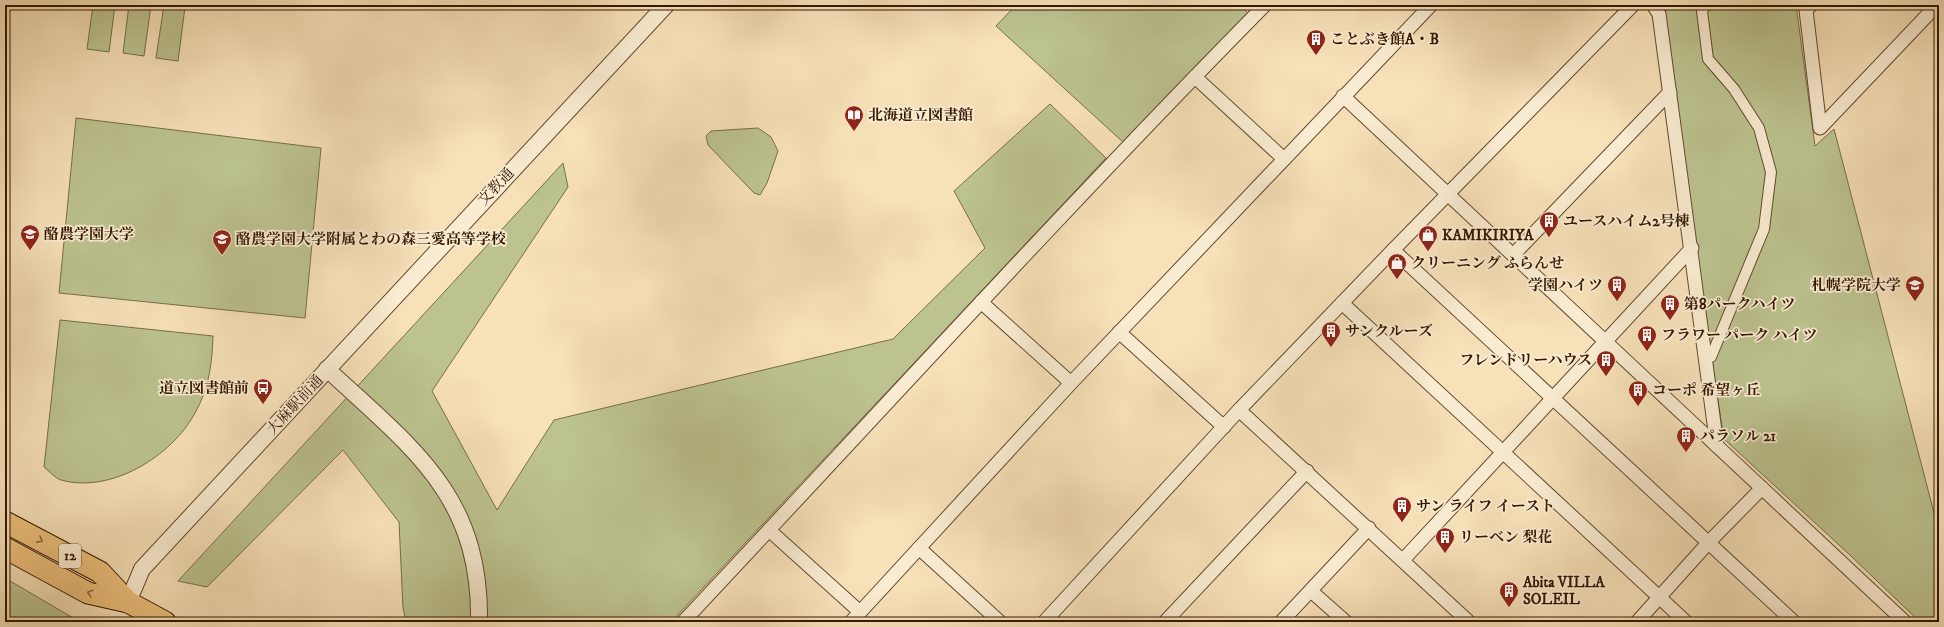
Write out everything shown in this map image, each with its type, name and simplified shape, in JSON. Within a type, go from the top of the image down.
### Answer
[{"type":"highway","name":"12","points":[[5,522],[100,572],[128,602]]},
{"type":"highway","name":"12","points":[[5,548],[88,593],[128,602],[165,622]]},
{"type":"street","name":"文教通","points":[[327,369],[666,5]]},
{"type":"street","points":[[683,622],[981,302],[1265,5]]},
{"type":"street","points":[[769,530],[856,617],[1071,383],[1431,5]]},
{"type":"street","points":[[1044,622],[1239,410],[1392,250],[1633,5]]},
{"type":"street","points":[[1653,5],[1659,14],[1692,248],[1717,446]]},
{"type":"street","points":[[1706,5],[1702,11],[1708,59],[1734,89],[1759,128],[1770,172],[1764,230],[1711,357]]},
{"type":"street","points":[[1811,5],[1806,10],[1820,128],[1937,5]]},
{"type":"street","points":[[1195,77],[1284,159]]},
{"type":"street","points":[[1514,254],[1670,92]]},
{"type":"street","points":[[1344,96],[1905,622]]},
{"type":"street","points":[[1403,560],[1692,248]]},
{"type":"street","points":[[1392,250],[1794,622]]},
{"type":"street","points":[[981,302],[1071,383]]},
{"type":"street","points":[[1342,303],[1686,622]]},
{"type":"street","points":[[1119,332],[1224,427]]},
{"type":"street","name":"大麻駅前通","points":[[128,602],[142,569],[327,369],[410,447],[430,469],[450,498],[466,533],[474,559],[478,590],[479,622]]},
{"type":"street","points":[[1239,410],[1308,471],[1469,622]]},
{"type":"street","points":[[1165,622],[1308,471]]},
{"type":"street","points":[[1637,622],[1709,542],[1762,488]]},
{"type":"street","points":[[1281,622],[1369,528]]},
{"type":"street","points":[[919,548],[1000,622]]},
{"type":"street","points":[[1311,590],[1346,622]]},
{"type":"green space","points":[[93,5],[115,5],[109,52],[87,49]]},
{"type":"green space","points":[[129,5],[151,5],[144,56],[123,53]]},
{"type":"green space","points":[[164,5],[185,7],[178,61],[156,58]]},
{"type":"green space","points":[[1016,5],[1240,5],[1249,14],[1124,143],[996,26]]},
{"type":"green space","points":[[1661,5],[1796,5],[1815,146],[1834,129],[1939,532],[1939,622],[1920,622],[1724,439],[1698,270],[1665,14]]},
{"type":"green space","points":[[1050,104],[1106,158],[671,622],[406,622],[403,608],[399,522],[343,450],[207,587],[178,581],[563,163],[568,187],[432,391],[497,510],[554,420],[893,339],[985,248],[954,191]]},
{"type":"green space","points":[[76,118],[321,148],[305,318],[59,293]]},
{"type":"green space","points":[[758,128],[771,137],[778,151],[767,183],[760,195],[754,193],[708,145],[706,136],[711,131]]},
{"type":"green space","points":[[60,320],[213,336],[212,356],[207,385],[195,413],[185,429],[171,444],[156,457],[138,468],[119,476],[100,481],[80,483],[61,480],[44,467]]},
{"type":"green space","points":[[5,578],[80,622],[5,622]]},
{"type":"place","name":"ことぶき館A・B","points":[[1316,56]]},
{"type":"place","name":"北海道立図書館","points":[[854,132]]},
{"type":"place","name":"ユースハイム2号棟","points":[[1549,238]]},
{"type":"place","name":"酪農学園大学","points":[[30,251]]},
{"type":"place","name":"KAMIKIRIYA","points":[[1428,252]]},
{"type":"place","name":"酪農学園大学附属とわの森三愛高等学校","points":[[222,256]]},
{"type":"place","name":"クリーニング ふらんせ","points":[[1397,280]]},
{"type":"place","name":"学園ハイツ","points":[[1617,302]]},
{"type":"place","name":"札幌学院大学","points":[[1915,302]]},
{"type":"place","name":"第8パークハイツ","points":[[1670,321]]},
{"type":"place","name":"サンクルーズ","points":[[1331,348]]},
{"type":"place","name":"フラワー パーク ハイツ","points":[[1647,352]]},
{"type":"place","name":"フレンドリーハウス","points":[[1606,377]]},
{"type":"place","name":"道立図書館前","points":[[263,405]]},
{"type":"place","name":"コーポ 希望ヶ丘","points":[[1638,407]]},
{"type":"place","name":"パラソル 21","points":[[1686,453]]},
{"type":"place","name":"サン ライフ イースト","points":[[1402,523]]},
{"type":"place","name":"リーベン 梨花","points":[[1445,554]]},
{"type":"place","name":"Abita VILLA SOLEIL","points":[[1509,608]]}]
